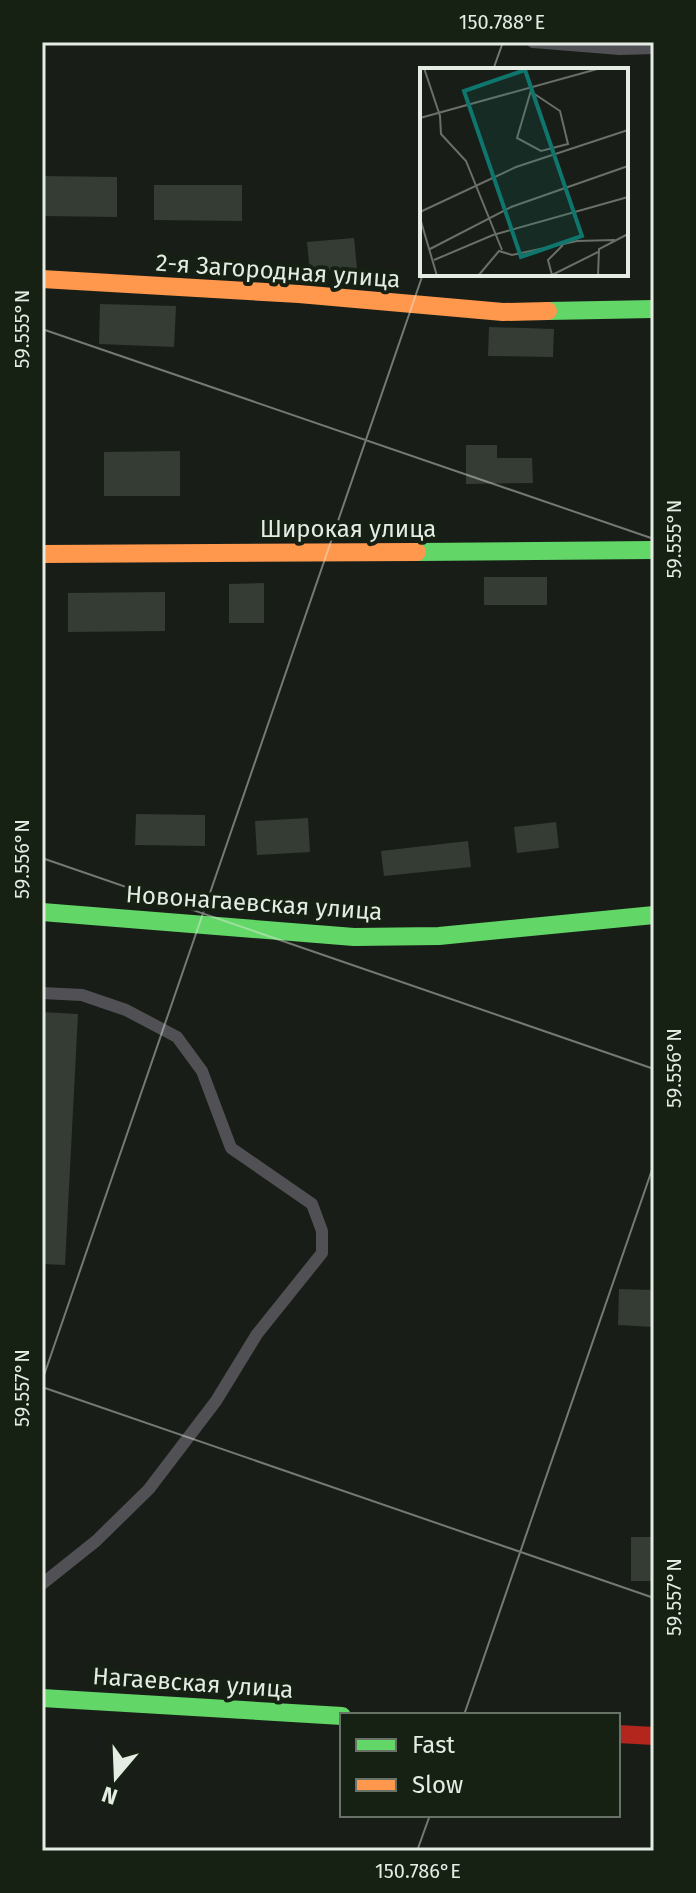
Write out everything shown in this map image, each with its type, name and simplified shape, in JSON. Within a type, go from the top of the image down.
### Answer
[{"type":"street","name":"2-я Загородная улица","points":[[42,279],[299,294],[503,312],[654,309]]},
{"type":"street","name":"Широкая улица","points":[[42,554],[654,550]]},
{"type":"street","name":"Новонагаевская улица","points":[[42,912],[354,937],[439,936],[654,915]]},
{"type":"street","name":"Нагаевская улица","points":[[42,1698],[340,1716]]},
{"type":"street","points":[[620,1734],[654,1736]]},
{"type":"lane","points":[[533,42],[620,49],[654,48]]},
{"type":"lane","points":[[42,993],[82,995],[126,1010],[177,1037],[202,1071],[231,1148],[312,1204],[322,1231],[322,1253],[257,1334],[216,1401],[149,1489],[96,1541],[42,1584]]},
{"type":"building","points":[[42,176],[117,177],[117,217],[42,216]]},
{"type":"building","points":[[154,185],[242,185],[242,221],[154,220]]},
{"type":"building","points":[[354,238],[357,268],[310,272],[307,242]]},
{"type":"building","points":[[100,304],[176,306],[174,347],[99,344]]},
{"type":"building","points":[[489,327],[554,329],[553,357],[488,356]]},
{"type":"building","points":[[466,445],[497,445],[497,458],[532,458],[533,483],[466,484]]},
{"type":"building","points":[[180,451],[180,496],[104,496],[104,452]]},
{"type":"building","points":[[484,577],[547,577],[547,605],[484,605]]},
{"type":"building","points":[[264,583],[264,623],[229,623],[229,584]]},
{"type":"building","points":[[165,592],[165,631],[68,632],[68,593]]},
{"type":"building","points":[[136,814],[205,815],[205,846],[135,845]]},
{"type":"building","points":[[308,818],[310,852],[257,855],[255,821]]},
{"type":"building","points":[[556,822],[559,848],[517,853],[514,827]]},
{"type":"building","points":[[468,841],[471,867],[384,876],[381,851]]},
{"type":"building","points":[[42,1012],[78,1014],[65,1265],[42,1264]]},
{"type":"building","points":[[619,1289],[654,1290],[654,1327],[618,1325]]},
{"type":"building","points":[[631,1537],[654,1537],[654,1581],[631,1581]]},
{"type":"traffic: fast","points":[[548,311],[654,309]]},
{"type":"traffic: fast","points":[[417,552],[654,550]]},
{"type":"traffic: fast","points":[[42,912],[354,937],[439,936],[654,915]]},
{"type":"traffic: fast","points":[[42,1698],[340,1716]]},
{"type":"traffic: slow","points":[[42,279],[299,294],[503,312],[548,311]]},
{"type":"traffic: slow","points":[[42,554],[417,552]]},
{"type":"traffic: jam","points":[[620,1734],[654,1736]]}]
